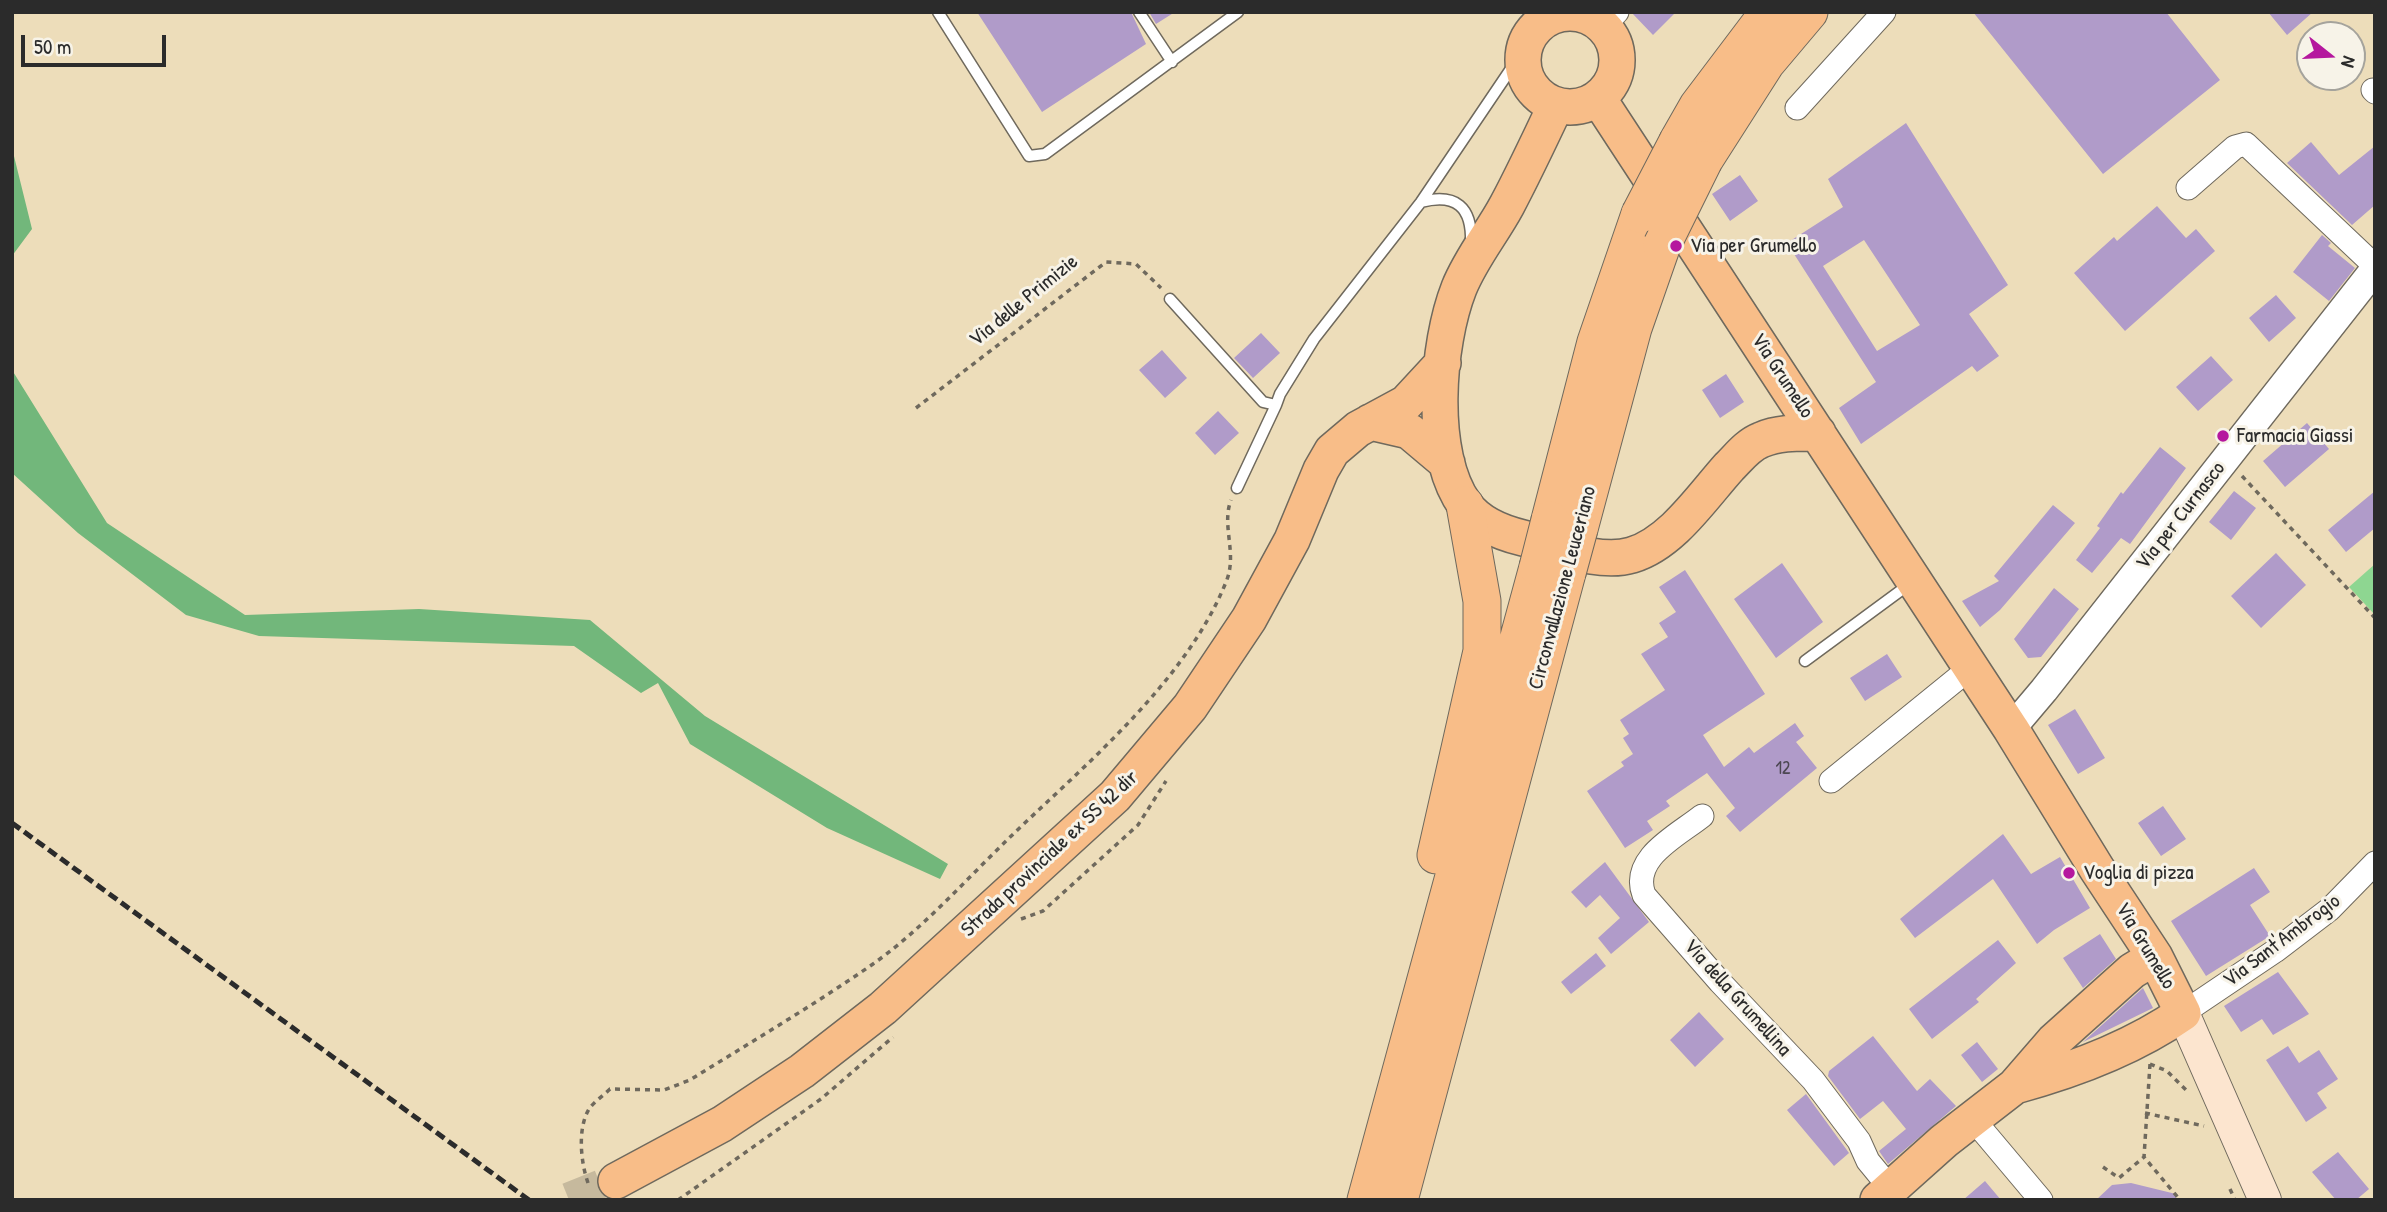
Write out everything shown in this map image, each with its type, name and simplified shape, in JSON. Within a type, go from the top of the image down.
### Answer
[{"type":"highway","name":"Circonvallazione Leuceriano","points":[[1564,524],[1662,245],[1691,151],[1699,106],[1769,12]]},
{"type":"highway","name":"Circonvallazione Leuceriano","points":[[1399,1200],[1564,524],[1596,342],[1640,214],[1809,12]]},
{"type":"highway","points":[[1429,974],[1425,903],[1482,651],[1482,601],[1465,505]]},
{"type":"highway","name":"Circonvallazione Leuceriano","points":[[1366,1200],[1429,974],[1553,570]]},
{"type":"main road","points":[[1565,12],[1610,19],[1617,63],[1615,76],[1598,98],[1571,108],[1556,106],[1543,100],[1526,79],[1523,51],[1545,15],[1565,12]]},
{"type":"main road","name":"Via Grumello","points":[[1598,98],[1649,171],[1969,669],[2011,729],[2155,957],[2183,1013]]},
{"type":"main road","points":[[1556,106],[1506,208],[1459,289],[1443,363],[1441,426],[1447,463],[1465,505],[1481,521],[1514,536],[1600,557],[1632,556],[1666,536],[1754,443],[1782,434],[1818,433]]},
{"type":"main road","name":"Strada provinciale ex SS 42 dir","points":[[603,1185],[722,1125],[832,1048],[883,1008],[1115,796],[1190,707],[1249,619],[1292,540],[1321,470],[1332,451],[1344,439],[1406,402],[1443,363]]},
{"type":"main road","points":[[1370,422],[1409,431],[1447,463]]},
{"type":"main road","name":"Via della Grumellina","points":[[1884,1194],[1972,1118],[2015,1086],[2054,1041],[2132,971],[2155,957]]},
{"type":"main road","points":[[2183,1013],[2265,1200]]},
{"type":"main road","name":"Via della Grumellina","points":[[2015,1086],[2066,1072],[2149,1036],[2183,1013]]},
{"type":"street","points":[[1797,107],[1884,12]]},
{"type":"street","name":"Via per Curnasco","points":[[2011,729],[2045,690],[2375,268],[2246,144],[2235,147],[2188,188]]},
{"type":"street","points":[[1831,782],[1969,669]]},
{"type":"street","name":"Via della Grumellina","points":[[1702,816],[1647,860],[1640,883],[1644,895],[1720,982],[1813,1080],[1859,1141],[1884,1194]]},
{"type":"street","name":"Via Sant'Ambrogio","points":[[2183,1013],[2275,951],[2330,909],[2375,863]]},
{"type":"street","points":[[1972,1118],[2041,1200]]},
{"type":"lane","points":[[938,12],[1029,156],[1045,154],[1238,12]]},
{"type":"lane","points":[[1139,12],[1172,62]]},
{"type":"lane","points":[[1237,488],[1280,394],[1314,339],[1421,202],[1523,51]]},
{"type":"lane","points":[[1421,202],[1444,198],[1466,213],[1471,225],[1471,266]]},
{"type":"lane","points":[[1170,299],[1263,402],[1276,405]]},
{"type":"lane","points":[[1805,661],[1913,582]]},
{"type":"path","name":"Via delle Primizie","points":[[916,408],[1106,262],[1136,264],[1170,299]]},
{"type":"path","points":[[2226,458],[2375,618]]},
{"type":"path","points":[[603,1185],[582,1166],[582,1141],[589,1110],[610,1089],[664,1090],[690,1080],[875,963],[952,894],[1154,693],[1190,645],[1226,584],[1233,549],[1227,516],[1237,488]]},
{"type":"path","points":[[2150,1064],[2144,1157],[2180,1200]]},
{"type":"path","points":[[2145,1113],[2205,1127]]},
{"type":"path","points":[[2103,1167],[2119,1178],[2144,1157]]},
{"type":"green space","points":[[12,148],[32,229],[12,256]]},
{"type":"green space","points":[[12,370],[107,523],[245,615],[419,609],[590,620],[705,716],[948,864],[940,879],[827,828],[690,744],[658,683],[641,693],[574,646],[259,636],[186,615],[78,533],[12,473]]},
{"type":"green space","points":[[2375,564],[2375,615],[2349,587]]},
{"type":"building","points":[[977,12],[1131,12],[1146,44],[1042,112]]},
{"type":"building","points":[[1149,12],[1175,12],[1156,24]]},
{"type":"building","points":[[1631,12],[1676,12],[1653,35]]},
{"type":"building","points":[[1973,12],[2166,12],[2220,80],[2103,174]]},
{"type":"building","points":[[2268,12],[2313,12],[2303,21],[2296,21],[2296,27],[2287,35]]},
{"type":"building","points":[[1906,123],[2008,285],[1969,314],[1999,356],[1977,372],[1972,366],[1861,444],[1839,408],[1876,382],[1787,243],[1843,207],[1828,179]],"holes":[[[1864,240],[1920,325],[1877,351],[1823,266]]]},
{"type":"building","points":[[2311,142],[2339,175],[2375,146],[2375,205],[2352,225],[2287,163]]},
{"type":"building","points":[[1740,175],[1758,201],[1730,221],[1712,194]]},
{"type":"building","points":[[2157,206],[2186,238],[2196,229],[2215,251],[2125,331],[2074,273],[2114,237],[2117,241]]},
{"type":"building","points":[[2322,235],[2331,243],[2328,246],[2355,268],[2329,301],[2293,272]]},
{"type":"building","points":[[2276,295],[2296,318],[2269,342],[2249,318]]},
{"type":"building","points":[[1261,333],[1280,353],[1253,378],[1234,358]]},
{"type":"building","points":[[1162,350],[1187,378],[1165,398],[1139,370]]},
{"type":"building","points":[[2211,356],[2233,380],[2198,411],[2176,387]]},
{"type":"building","points":[[1726,374],[1744,402],[1720,418],[1702,390]]},
{"type":"building","points":[[1218,411],[1239,433],[1215,455],[1195,433]]},
{"type":"building","points":[[2307,423],[2329,449],[2285,487],[2263,461]]},
{"type":"building","points":[[2160,447],[2186,468],[2130,544],[2121,538],[2092,573],[2076,560],[2100,528],[2097,526],[2121,492],[2123,494]]},
{"type":"building","points":[[2234,491],[2256,508],[2231,540],[2209,522]]},
{"type":"building","points":[[2375,491],[2375,528],[2346,552],[2328,530]]},
{"type":"building","points":[[2053,505],[2075,523],[2000,610],[1980,627],[1962,601],[1999,581],[1994,576]]},
{"type":"building","points":[[2276,553],[2306,585],[2261,628],[2231,596]]},
{"type":"building","points":[[1782,563],[1823,622],[1776,658],[1734,599]]},
{"type":"building","points":[[1685,570],[1765,694],[1703,735],[1724,767],[1749,747],[1754,753],[1795,723],[1804,736],[1796,742],[1817,768],[1740,832],[1726,816],[1735,808],[1707,773],[1666,801],[1670,806],[1647,821],[1653,830],[1625,848],[1587,791],[1624,766],[1621,762],[1633,754],[1623,738],[1629,734],[1620,720],[1665,690],[1641,654],[1668,637],[1659,623],[1676,612],[1659,587]]},
{"type":"building","points":[[2054,588],[2079,609],[2041,657],[2028,658],[2014,639]]},
{"type":"building","points":[[1887,654],[1902,677],[1865,701],[1850,678]]},
{"type":"building","points":[[2075,709],[2105,758],[2078,774],[2048,725]]},
{"type":"building","points":[[2163,806],[2186,839],[2161,856],[2138,823]]},
{"type":"building","points":[[2003,834],[2031,874],[2060,857],[2090,908],[2037,944],[1993,879],[1915,938],[1900,919]]},
{"type":"building","points":[[1605,862],[1649,922],[1611,954],[1598,938],[1620,918],[1600,895],[1586,908],[1571,892]]},
{"type":"building","points":[[2254,868],[2270,892],[2250,905],[2270,936],[2206,976],[2171,921]]},
{"type":"building","points":[[2100,934],[2116,959],[2083,988],[2063,958]]},
{"type":"building","points":[[1998,940],[2016,963],[1976,999],[1979,1002],[1932,1039],[1909,1009]]},
{"type":"building","points":[[1596,953],[1606,966],[1571,994],[1561,982]]},
{"type":"building","points":[[2278,972],[2309,1014],[2273,1035],[2262,1019],[2241,1032],[2224,1006]]},
{"type":"building","points":[[2143,988],[2153,1008],[2083,1042]]},
{"type":"building","points":[[1699,1012],[1724,1039],[1695,1067],[1670,1040]]},
{"type":"building","points":[[1873,1036],[1917,1091],[1930,1079],[1956,1106],[1888,1164],[1879,1151],[1906,1129],[1883,1101],[1860,1119],[1828,1076],[1829,1071]]},
{"type":"building","points":[[1977,1042],[1998,1069],[1982,1082],[1961,1055]]},
{"type":"building","points":[[2288,1046],[2299,1063],[2319,1050],[2338,1079],[2317,1093],[2327,1108],[2306,1122],[2266,1060]]},
{"type":"building","points":[[1806,1094],[1849,1153],[1834,1166],[1787,1110]]},
{"type":"building","points":[[2338,1152],[2369,1189],[2356,1200],[2336,1200],[2312,1172]]},
{"type":"building","points":[[1985,1181],[2001,1200],[1963,1200]]},
{"type":"building","points":[[2131,1183],[2176,1194],[2176,1200],[2096,1200],[2112,1185]]},
{"type":"tunnel","points":[[569,1200],[616,1181]]},
{"type":"railway","points":[[12,823],[529,1200]]},
{"type":"place","name":"Via per Grumello","points":[[1676,246]]},
{"type":"place","name":"Farmacia Giassi","points":[[2223,436]]},
{"type":"place","name":"Voglia di pizza","points":[[2069,873]]}]
